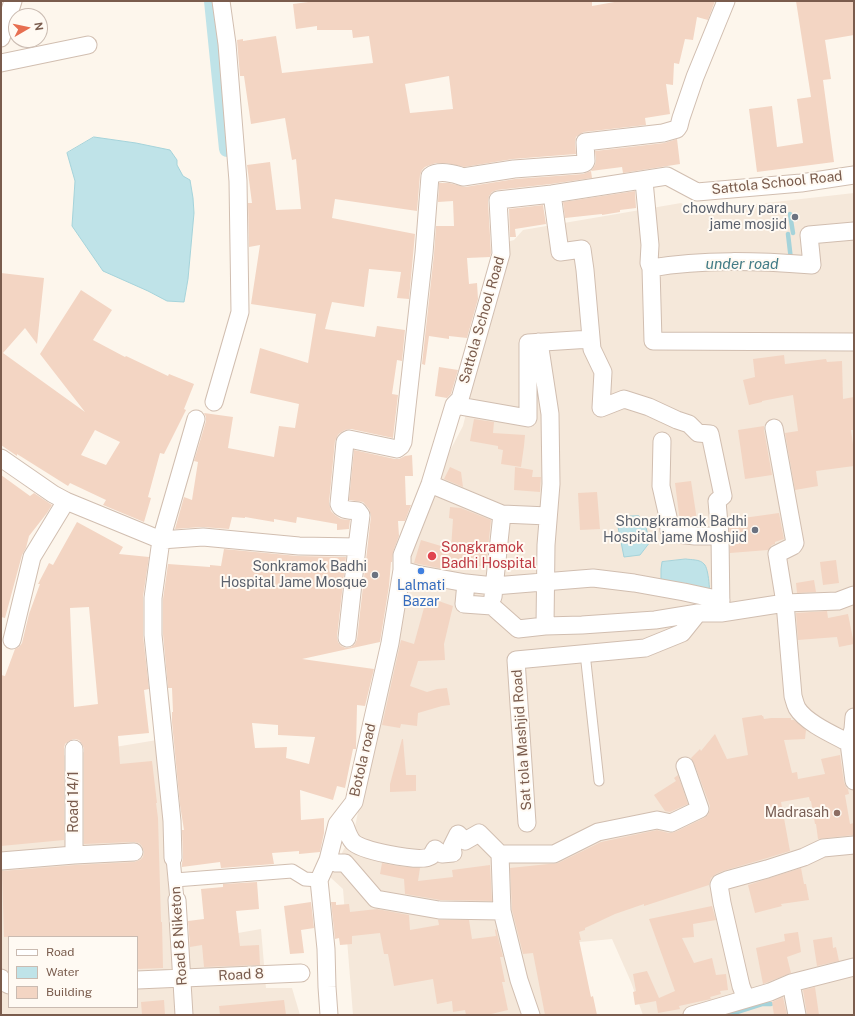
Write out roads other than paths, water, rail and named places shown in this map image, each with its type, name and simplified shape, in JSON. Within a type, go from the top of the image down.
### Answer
[{"type":"street","points":[[1,38],[13,1]]},
{"type":"street","points":[[214,402],[240,312],[238,181],[221,1]]},
{"type":"street","points":[[347,638],[361,515],[358,511],[342,509],[339,504],[345,442],[349,439],[397,448],[401,446],[403,442],[424,253],[430,176],[436,172],[457,174],[463,177],[514,169],[582,164],[586,161],[585,142],[663,133],[678,129],[695,77],[726,1]]},
{"type":"street","points":[[1,63],[88,45]]},
{"type":"street","name":"Sattola School Road","points":[[402,570],[402,555],[430,484],[454,405],[460,399],[501,254],[498,200],[552,194],[667,176],[697,192],[801,183],[854,175]]},
{"type":"street","points":[[644,180],[650,246],[649,263],[651,268],[653,341],[854,342]]},
{"type":"street","points":[[552,194],[560,252],[582,249],[592,349],[602,372],[601,408],[624,399],[649,407],[689,424],[698,434],[710,434],[723,496],[718,501],[721,607]]},
{"type":"street","points":[[651,268],[673,264],[738,261],[812,265],[809,235],[854,231]]},
{"type":"street","points":[[454,405],[528,418],[528,343],[591,339]]},
{"type":"street","points":[[539,342],[550,414],[551,484],[546,545],[545,626]]},
{"type":"street","points":[[173,858],[172,821],[153,635],[153,598],[161,540],[196,419]]},
{"type":"street","points":[[774,428],[796,543],[777,554],[785,603],[793,696],[798,708],[806,717],[819,727],[849,743]]},
{"type":"street","points":[[662,442],[661,486],[668,517],[669,530],[677,534],[720,536]]},
{"type":"street","points":[[1,458],[53,494],[66,501],[161,540],[204,537],[299,546],[357,547]]},
{"type":"street","points":[[430,484],[502,514],[548,516]]},
{"type":"street","points":[[12,640],[32,556],[66,501]]},
{"type":"street","points":[[492,606],[502,514]]},
{"type":"street","points":[[402,570],[466,583],[494,586],[593,578],[634,582],[684,592],[721,607]]},
{"type":"street","name":"Botola road","points":[[319,880],[328,860],[337,824],[354,802],[390,643],[402,570]]},
{"type":"street","points":[[466,583],[464,604],[492,606],[518,629],[545,626],[655,620],[698,613],[721,607],[838,601],[854,595]]},
{"type":"street","name":"Sat tola Mashjid Road","points":[[527,822],[516,660],[645,648],[682,633],[698,613]]},
{"type":"street","points":[[854,717],[853,729],[849,743],[854,781]]},
{"type":"street","name":"Road 14/1","points":[[74,749],[74,855]]},
{"type":"street","points":[[500,854],[554,854],[598,832],[657,820],[671,823],[700,809],[685,766]]},
{"type":"street","points":[[337,824],[345,826],[354,843],[371,850],[387,854],[425,858],[431,856],[435,849],[442,854],[453,853],[452,846],[458,834],[465,841],[479,832],[500,854],[502,911],[519,980],[531,1015]]},
{"type":"street","points":[[746,999],[741,986],[722,904],[720,883],[804,857],[823,848],[854,845]]},
{"type":"street","points":[[1,861],[134,852]]},
{"type":"street","name":"Road 8 Niketon","points":[[173,858],[184,1015]]},
{"type":"street","points":[[328,860],[336,863],[345,863],[376,898],[438,910],[502,911]]},
{"type":"street","points":[[175,880],[292,871],[304,879],[319,880],[326,948],[329,1015]]},
{"type":"street","points":[[692,1015],[770,992],[791,983],[854,967]]},
{"type":"street","name":"Road 8","points":[[138,980],[301,973]]},
{"type":"street","points":[[791,983],[797,1015]]},
{"type":"lane","points":[[585,653],[599,782]]},
{"type":"water","points":[[94,137],[170,150],[177,160],[177,165],[183,176],[190,180],[194,213],[188,279],[184,302],[167,301],[103,271],[72,226],[75,181],[67,153]]},
{"type":"water","points":[[639,516],[645,524],[650,542],[640,555],[624,557],[616,517]]},
{"type":"water","points":[[686,559],[700,561],[706,566],[709,582],[710,602],[703,605],[694,602],[661,583],[662,562]]},
{"type":"waterway","points":[[212,1],[227,149]]},
{"type":"waterway","points":[[790,214],[793,233]]},
{"type":"waterway","points":[[788,234],[791,260]]},
{"type":"waterway","points":[[728,1015],[762,1004],[771,1004]]},
{"type":"place","name":"chowdhury para jame mosjid","points":[[795,217]]},
{"type":"place","name":"Shongkramok Badhi Hospital jame Moshjid","points":[[755,530]]},
{"type":"place","name":"Songkramok Badhi Hospital","points":[[432,556]]},
{"type":"place","name":"Lalmati Bazar","points":[[421,571]]},
{"type":"place","name":"Sonkramok Badhi Hospital Jame Mosque","points":[[375,575]]},
{"type":"place","name":"Madrasah","points":[[837,813]]},
{"type":"water label","name":"under road","points":[[742,264]]}]
